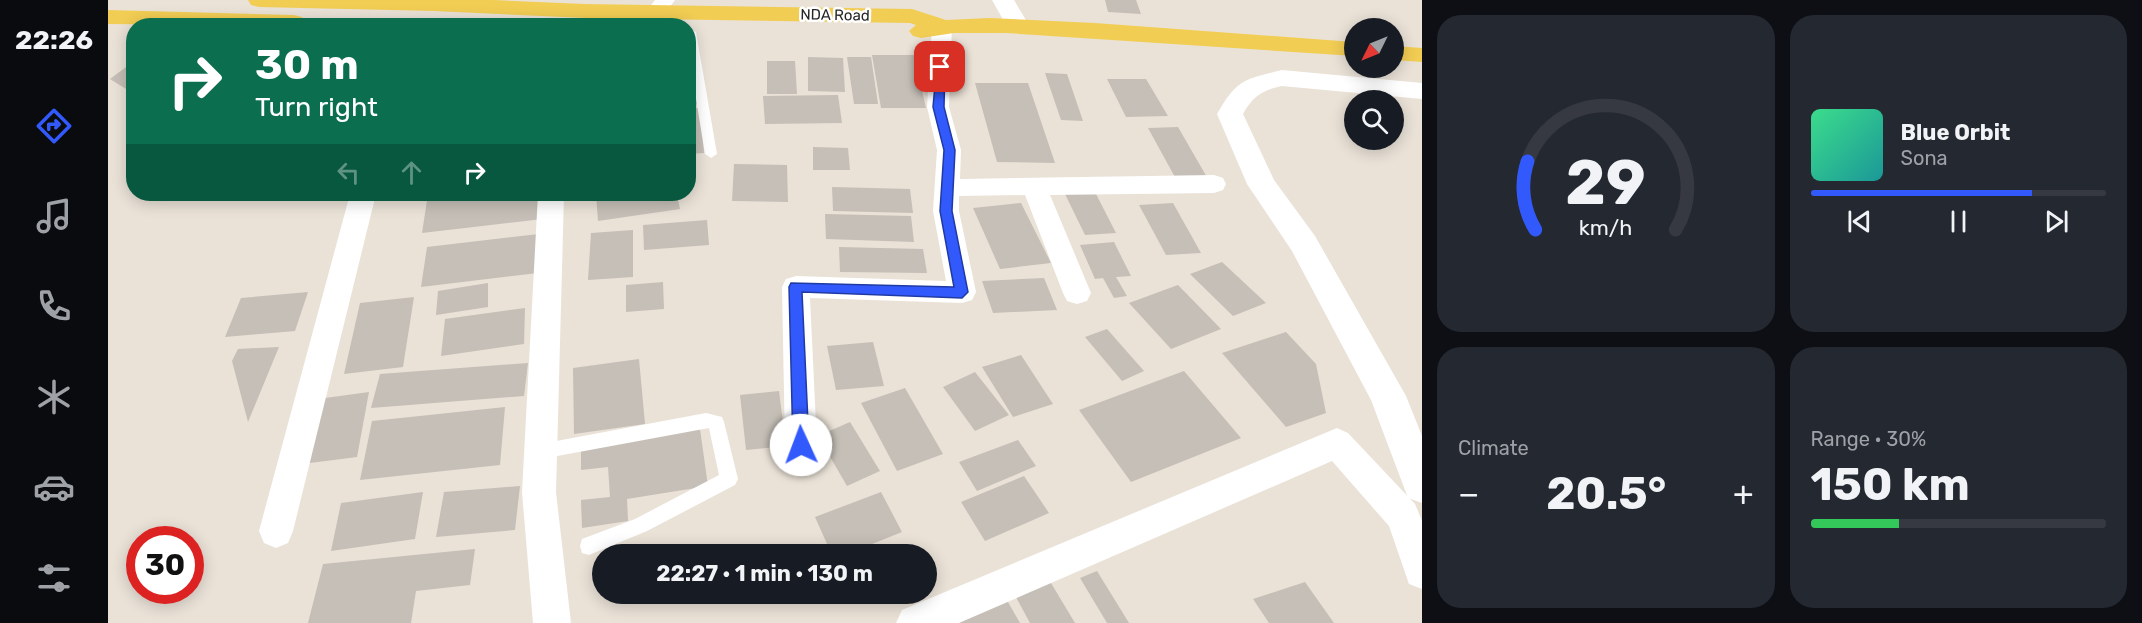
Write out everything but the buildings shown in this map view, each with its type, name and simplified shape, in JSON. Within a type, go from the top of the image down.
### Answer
[{"type":"main road","name":"NDA Road","points":[[259,0],[660,6],[912,16],[942,26]]},
{"type":"main road","points":[[108,16],[174,18]]},
{"type":"main road","name":"NDA Road","points":[[696,32],[914,33],[942,26],[1018,27],[1125,31],[1344,48]]},
{"type":"main road","points":[[1404,54],[1422,55]]},
{"type":"street","points":[[1003,0],[1018,27]]},
{"type":"street","points":[[801,445],[796,287],[962,292],[946,211],[949,150],[938,107],[942,26]]},
{"type":"street","points":[[1422,91],[1282,78],[1254,86],[1239,98],[1230,114],[1262,184],[1304,244],[1388,396],[1422,485]]},
{"type":"street","points":[[947,188],[1214,184]]},
{"type":"street","points":[[1034,187],[1077,292]]},
{"type":"street","points":[[276,531],[361,201]]},
{"type":"street","points":[[551,201],[540,492],[552,623]]},
{"type":"street","points":[[915,623],[1336,443],[1403,516],[1422,571]]},
{"type":"lane","points":[[696,67],[711,154]]},
{"type":"lane","points":[[541,451],[706,420],[716,422],[729,479],[642,525],[590,546]]},
{"type":"route","points":[[801,445],[796,287],[962,292],[946,211],[949,150],[938,107],[940,67]]}]
